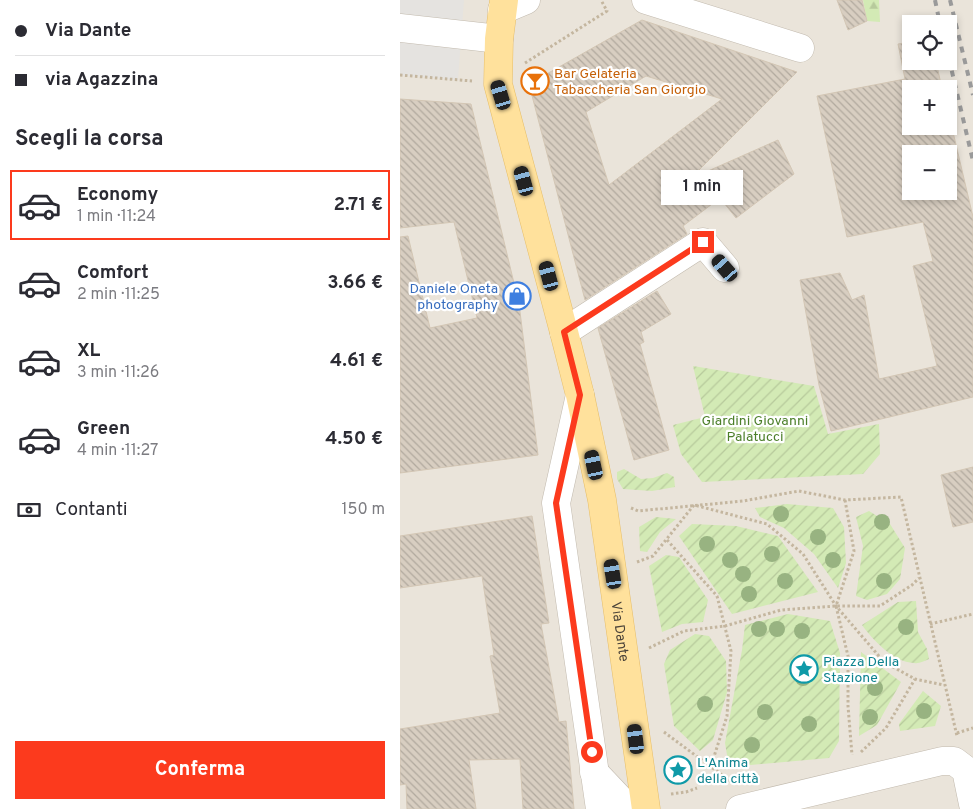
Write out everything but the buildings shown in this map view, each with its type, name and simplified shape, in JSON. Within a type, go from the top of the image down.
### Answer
[{"type":"main road","name":"Via Dante","points":[[505,2],[499,39],[498,84],[580,395],[602,500],[646,809]]},
{"type":"street","points":[[646,0],[800,48]]},
{"type":"street","points":[[400,28],[499,39]]},
{"type":"street","points":[[564,332],[703,242],[725,268]]},
{"type":"street","name":"Via Dante","points":[[580,395],[556,503],[600,809]]},
{"type":"street","points":[[740,809],[942,761],[954,762],[966,770],[973,804]]},
{"type":"street","points":[[594,772],[629,809]]},
{"type":"path","points":[[522,64],[607,11],[601,0]]},
{"type":"path","points":[[400,75],[498,84]]},
{"type":"path","points":[[630,507],[638,511],[743,501],[799,491],[845,500],[901,497],[944,685],[966,770]]},
{"type":"path","points":[[845,500],[854,551],[836,606],[848,656],[848,706],[852,761],[886,728],[915,679]]},
{"type":"path","points":[[637,562],[653,556],[694,505]]},
{"type":"path","points":[[694,505],[766,524],[803,554],[836,606],[884,662],[915,679],[944,685]]},
{"type":"path","points":[[667,540],[717,596],[731,651],[727,716],[711,766]]},
{"type":"path","points":[[649,648],[684,631],[725,626],[781,610],[836,606],[880,606],[912,585],[919,577]]},
{"type":"path","points":[[930,624],[973,614]]},
{"type":"path","points":[[956,733],[973,728]]},
{"type":"path","points":[[664,732],[673,741],[730,781],[749,778]]},
{"type":"shaded area","points":[[400,0],[973,0],[973,809],[400,809]]},
{"type":"shaded area","points":[[400,0],[464,0],[458,80],[400,75]]},
{"type":"green space","points":[[863,0],[879,0],[880,22],[867,21]]},
{"type":"green space","name":"Giardini Giovanni Palatucci","points":[[693,366],[814,386],[828,434],[879,424],[880,454],[863,474],[702,482],[681,454],[673,425],[705,417]]},
{"type":"green space","points":[[624,469],[641,479],[653,478],[667,473],[674,477],[675,487],[652,491],[623,489],[617,479],[617,472]]},
{"type":"green space","points":[[787,504],[833,508],[844,527],[846,563],[838,588],[814,554],[784,528],[760,517],[755,508]]},
{"type":"green space","points":[[869,511],[890,524],[905,548],[900,579],[887,594],[867,600],[856,596],[863,546],[856,517]]},
{"type":"green space","points":[[656,517],[676,519],[660,532],[647,552],[640,551],[639,527]]},
{"type":"green space","points":[[692,524],[736,526],[778,536],[818,592],[732,614],[679,536]]},
{"type":"green space","points":[[666,555],[679,557],[708,600],[703,622],[682,624],[662,632],[649,566]]},
{"type":"green space","points":[[916,601],[918,632],[927,649],[929,659],[916,663],[906,662],[891,654],[862,625],[898,602]]},
{"type":"green space","points":[[788,614],[830,621],[840,653],[839,741],[829,758],[729,767],[725,743],[745,625]]},
{"type":"green space","points":[[695,634],[709,636],[726,661],[727,692],[713,740],[700,751],[674,726],[664,664],[670,650]]},
{"type":"green space","points":[[861,652],[901,682],[877,725],[859,736]]},
{"type":"green space","points":[[923,691],[941,706],[935,726],[900,731],[899,724]]},
{"type":"railway","points":[[935,0],[938,15]]},
{"type":"railway","points":[[950,0],[973,95]]},
{"type":"railway","points":[[952,70],[973,161]]},
{"type":"place","name":"Bar Gelateria Tabaccheria San Giorgio","points":[[535,81]]},
{"type":"place","name":"Daniele Oneta photography","points":[[517,296]]},
{"type":"place","name":"Piazza Della Stazione","points":[[804,669]]},
{"type":"place","name":"L'Anima della città","points":[[678,770]]},
{"type":"route","points":[[592,752],[556,503],[580,395],[564,332],[703,242]]}]
